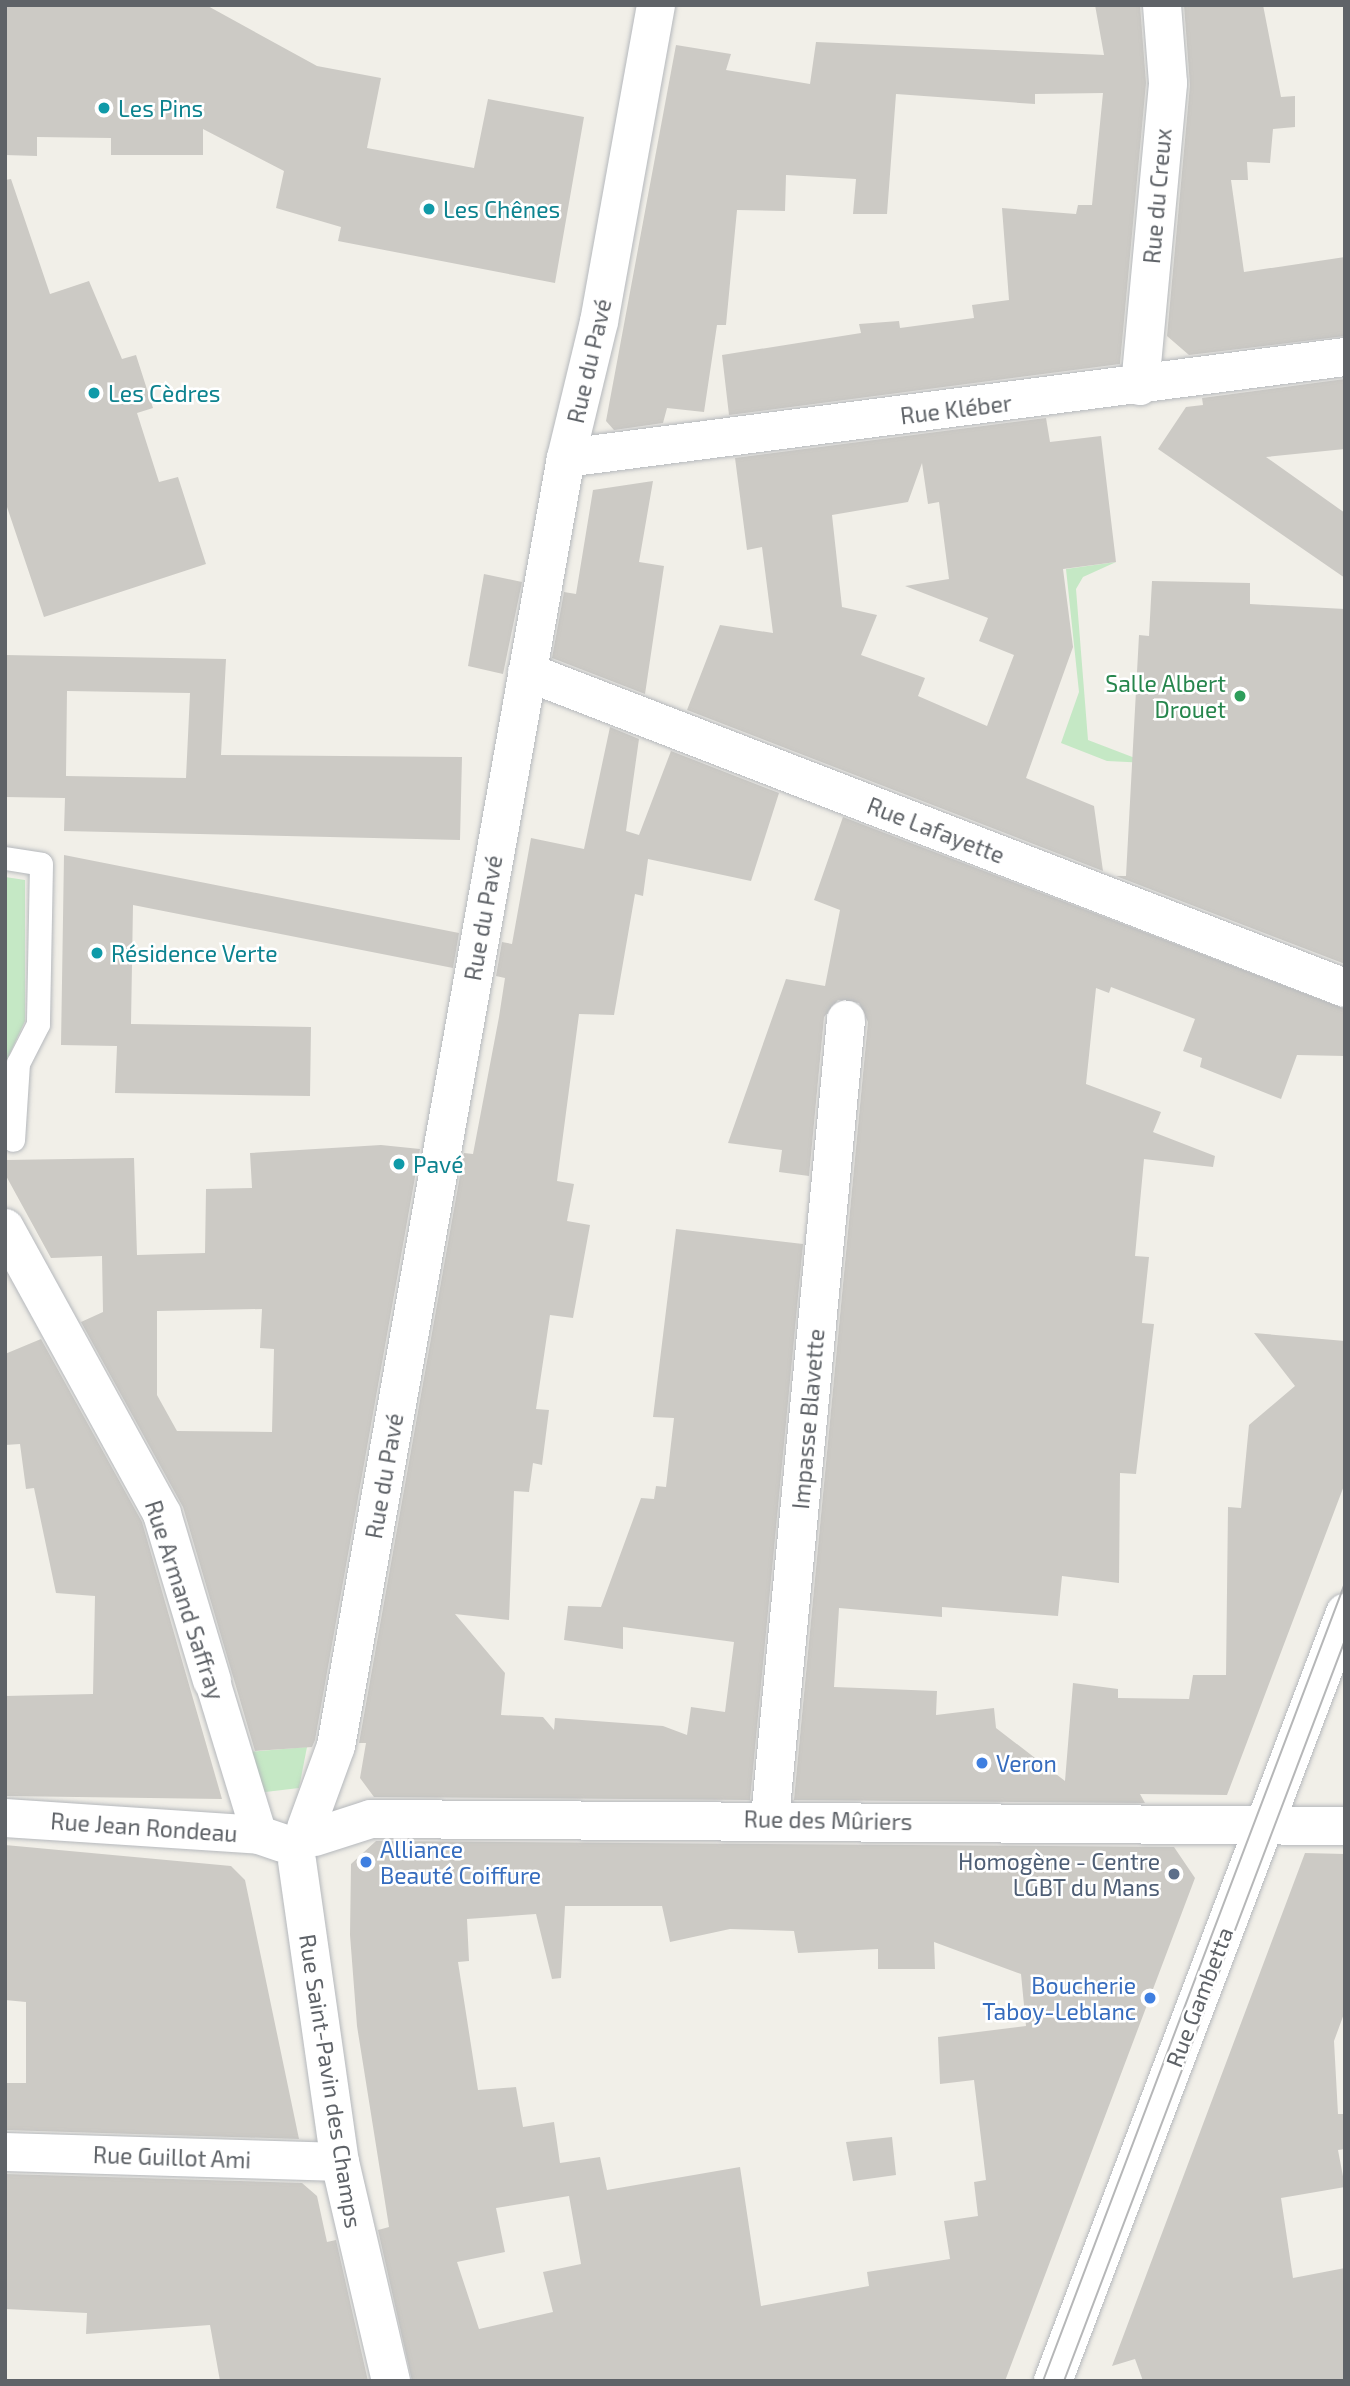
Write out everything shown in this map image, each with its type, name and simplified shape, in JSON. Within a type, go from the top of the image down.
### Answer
[{"type":"street","name":"Rue du Pavé","points":[[292,1841],[336,1746],[566,457],[599,322],[656,5]]},
{"type":"street","name":"Rue du Creux","points":[[1140,386],[1168,83],[1162,5]]},
{"type":"street","name":"Rue Kléber","points":[[566,457],[1140,386],[1345,357]]},
{"type":"street","name":"Rue Lafayette","points":[[527,672],[1345,988]]},
{"type":"street","name":"Impasse Blavette","points":[[770,1818],[846,1020]]},
{"type":"street","name":"Rue Armand Saffray","points":[[5,1228],[162,1514],[212,1681],[292,1841]]},
{"type":"street","name":"Rue Gambetta","points":[[1053,2381],[1345,1613]]},
{"type":"street","name":"Rue Jean Rondeau","points":[[5,1818],[292,1841]]},
{"type":"street","name":"Rue des Mûriers","points":[[292,1841],[371,1819],[770,1818],[1264,1827],[1345,1826]]},
{"type":"street","name":"Rue Saint-Pavin des Champs","points":[[292,1841],[340,2162],[391,2381]]},
{"type":"street","name":"Rue Guillot Ami","points":[[5,2152],[340,2162]]},
{"type":"lane","points":[[5,858],[41,864],[38,1024],[18,1063],[13,1139]]},
{"type":"green space","points":[[1116,562],[1083,577],[1076,589],[1088,740],[1148,763],[1107,761],[1061,743],[1079,692],[1066,569]]},
{"type":"green space","points":[[5,877],[25,880],[25,1021],[5,1064]]},
{"type":"green space","points":[[307,1747],[299,1788],[257,1793],[248,1752]]},
{"type":"building","points":[[5,5],[206,5],[317,66],[381,78],[367,148],[474,168],[488,99],[584,117],[555,283],[338,241],[341,227],[276,208],[284,171],[203,129],[203,155],[111,155],[111,138],[37,137],[37,156],[5,155]]},
{"type":"building","points":[[1095,5],[1140,5],[1146,83],[1120,364],[729,415],[722,355],[861,333],[859,324],[899,321],[900,328],[974,318],[972,305],[1009,300],[1002,208],[1076,214],[1078,205],[1092,205],[1103,93],[1035,94],[1035,104],[896,94],[887,214],[853,214],[856,179],[786,175],[785,211],[737,210],[726,325],[717,325],[704,412],[667,408],[663,423],[614,430],[606,421],[676,45],[731,54],[726,70],[810,84],[816,42],[1104,55]]},
{"type":"building","points":[[1184,5],[1263,5],[1281,97],[1295,96],[1295,127],[1273,129],[1270,163],[1247,162],[1248,180],[1231,180],[1244,272],[1345,257],[1345,336],[1189,355],[1167,336],[1190,85]]},
{"type":"building","points":[[11,179],[50,294],[89,281],[122,359],[136,355],[153,408],[137,413],[159,482],[178,477],[206,564],[44,617],[5,501],[5,180]]},
{"type":"building","points":[[1345,379],[1345,449],[1266,457],[1345,513],[1345,578],[1158,449],[1186,407],[1203,405],[1202,398]]},
{"type":"building","points":[[1046,418],[1050,442],[1101,436],[1116,562],[1063,569],[1073,647],[1026,778],[1094,806],[1103,871],[687,710],[720,625],[773,633],[762,547],[747,550],[735,458]],"holes":[[[922,463],[928,504],[939,502],[949,579],[905,586],[988,618],[979,641],[1014,655],[987,726],[918,696],[925,678],[861,655],[877,615],[842,607],[832,515],[908,502]]]},
{"type":"building","points":[[653,481],[639,562],[664,566],[645,694],[552,658],[564,592],[576,594],[593,490]]},
{"type":"building","points":[[484,574],[522,582],[503,674],[468,666]]},
{"type":"building","points":[[1152,581],[1250,583],[1250,604],[1345,609],[1345,964],[1116,876],[1126,876],[1139,635],[1149,636]]},
{"type":"building","points":[[5,655],[226,659],[221,755],[462,757],[460,840],[64,831],[65,798],[5,797]],"holes":[[[67,691],[190,693],[186,778],[66,776]]]},
{"type":"building","points":[[610,727],[639,739],[626,831],[639,835],[671,751],[779,793],[751,881],[648,859],[643,896],[635,894],[614,1015],[579,1014],[557,1181],[574,1184],[567,1221],[590,1225],[573,1318],[550,1315],[536,1409],[549,1410],[542,1465],[533,1463],[529,1492],[514,1491],[509,1620],[455,1614],[505,1673],[501,1715],[543,1717],[554,1730],[555,1718],[663,1726],[687,1735],[691,1707],[725,1712],[734,1642],[623,1627],[623,1649],[564,1640],[568,1606],[601,1607],[641,1498],[654,1499],[656,1486],[666,1487],[674,1418],[653,1417],[676,1229],[803,1244],[750,1800],[374,1797],[360,1778],[366,1743],[359,1743],[464,1153],[473,1154],[499,1017],[505,978],[496,976],[502,942],[512,944],[531,838],[584,849]]},
{"type":"building","points":[[843,817],[1345,1009],[1345,1056],[1297,1055],[1281,1099],[1200,1067],[1202,1058],[1183,1051],[1195,1019],[1111,987],[1109,993],[1096,988],[1086,1084],[1161,1112],[1153,1132],[1215,1156],[1213,1167],[1144,1159],[1135,1256],[1149,1257],[1142,1323],[1154,1324],[1136,1474],[1120,1473],[1119,1583],[1062,1576],[1058,1616],[942,1607],[942,1617],[839,1608],[834,1687],[937,1691],[936,1715],[994,1708],[996,1728],[1065,1781],[1073,1683],[1118,1689],[1118,1698],[1189,1699],[1193,1675],[1226,1675],[1228,1507],[1241,1508],[1249,1425],[1295,1386],[1254,1333],[1345,1341],[1345,1483],[1227,1795],[1140,1794],[1145,1803],[794,1800],[868,1022],[859,1003],[838,1000],[824,1017],[809,1176],[779,1172],[782,1150],[728,1143],[786,979],[825,986],[840,910],[814,900]]},
{"type":"building","name":"Résidence Verte","points":[[64,855],[459,933],[453,968],[133,905],[131,1024],[311,1027],[310,1096],[115,1093],[117,1046],[61,1045]]},
{"type":"building","points":[[381,1145],[420,1149],[315,1740],[312,1747],[255,1751],[183,1507],[81,1322],[103,1312],[102,1256],[51,1258],[5,1174],[5,1160],[134,1158],[137,1255],[205,1253],[206,1189],[252,1188],[250,1153]],"holes":[[[262,1309],[260,1348],[274,1349],[272,1432],[177,1431],[157,1395],[157,1311]]]},
{"type":"building","points":[[41,1339],[142,1522],[222,1799],[5,1796],[5,1696],[93,1694],[95,1596],[56,1593],[34,1488],[26,1489],[20,1444],[5,1445],[5,1354]]},
{"type":"building","points":[[376,1841],[1174,1847],[1195,1878],[1005,2381],[412,2381],[378,2230],[389,2227],[357,2026],[350,1935],[351,1864]],"holes":[[[565,1906],[662,1906],[670,1942],[730,1929],[794,1931],[798,1953],[878,1949],[878,1969],[935,1969],[934,1942],[1021,1974],[1026,2026],[938,2037],[940,2084],[974,2080],[986,2180],[974,2182],[978,2216],[944,2221],[950,2259],[867,2272],[869,2286],[761,2306],[740,2167],[607,2190],[600,2157],[560,2163],[554,2122],[523,2127],[516,2087],[478,2090],[458,1962],[469,1961],[467,1919],[536,1914],[552,1979],[561,1978]],[[569,2196],[581,2264],[543,2272],[553,2312],[479,2329],[457,2262],[505,2252],[496,2208]]]},
{"type":"building","points":[[5,1845],[231,1866],[245,1880],[299,2139],[5,2130],[5,2083],[26,2083],[26,2002],[5,2000]]},
{"type":"building","points":[[1305,1853],[1345,1854],[1345,2011],[1334,2041],[1338,2114],[1345,2114],[1345,2149],[1338,2150],[1345,2187],[1281,2198],[1293,2278],[1345,2268],[1345,2381],[1143,2381],[1135,2359],[1112,2366]]},
{"type":"building","points":[[892,2137],[896,2175],[853,2181],[846,2142]]},
{"type":"building","points":[[5,2174],[302,2183],[317,2196],[327,2242],[336,2240],[368,2381],[220,2381],[210,2325],[86,2334],[87,2313],[6,2309]]},
{"type":"tram line","points":[[1043,2381],[1345,1583]]},
{"type":"tram line","points":[[1064,2381],[1345,1640]]},
{"type":"place","name":"Les Pins","points":[[104,108]]},
{"type":"place","name":"Les Chênes","points":[[429,209]]},
{"type":"place","name":"Les Cèdres","points":[[94,393]]},
{"type":"place","name":"Salle Albert Drouet","points":[[1240,696]]},
{"type":"place","name":"Résidence Verte","points":[[97,953]]},
{"type":"place","name":"Pavé","points":[[399,1164]]},
{"type":"place","name":"Veron","points":[[982,1763]]},
{"type":"place","name":"Alliance Beauté Coiffure","points":[[366,1862]]},
{"type":"place","name":"Homogène - Centre LGBT du Mans","points":[[1174,1874]]},
{"type":"place","name":"Boucherie Taboy-Leblanc","points":[[1150,1998]]}]
